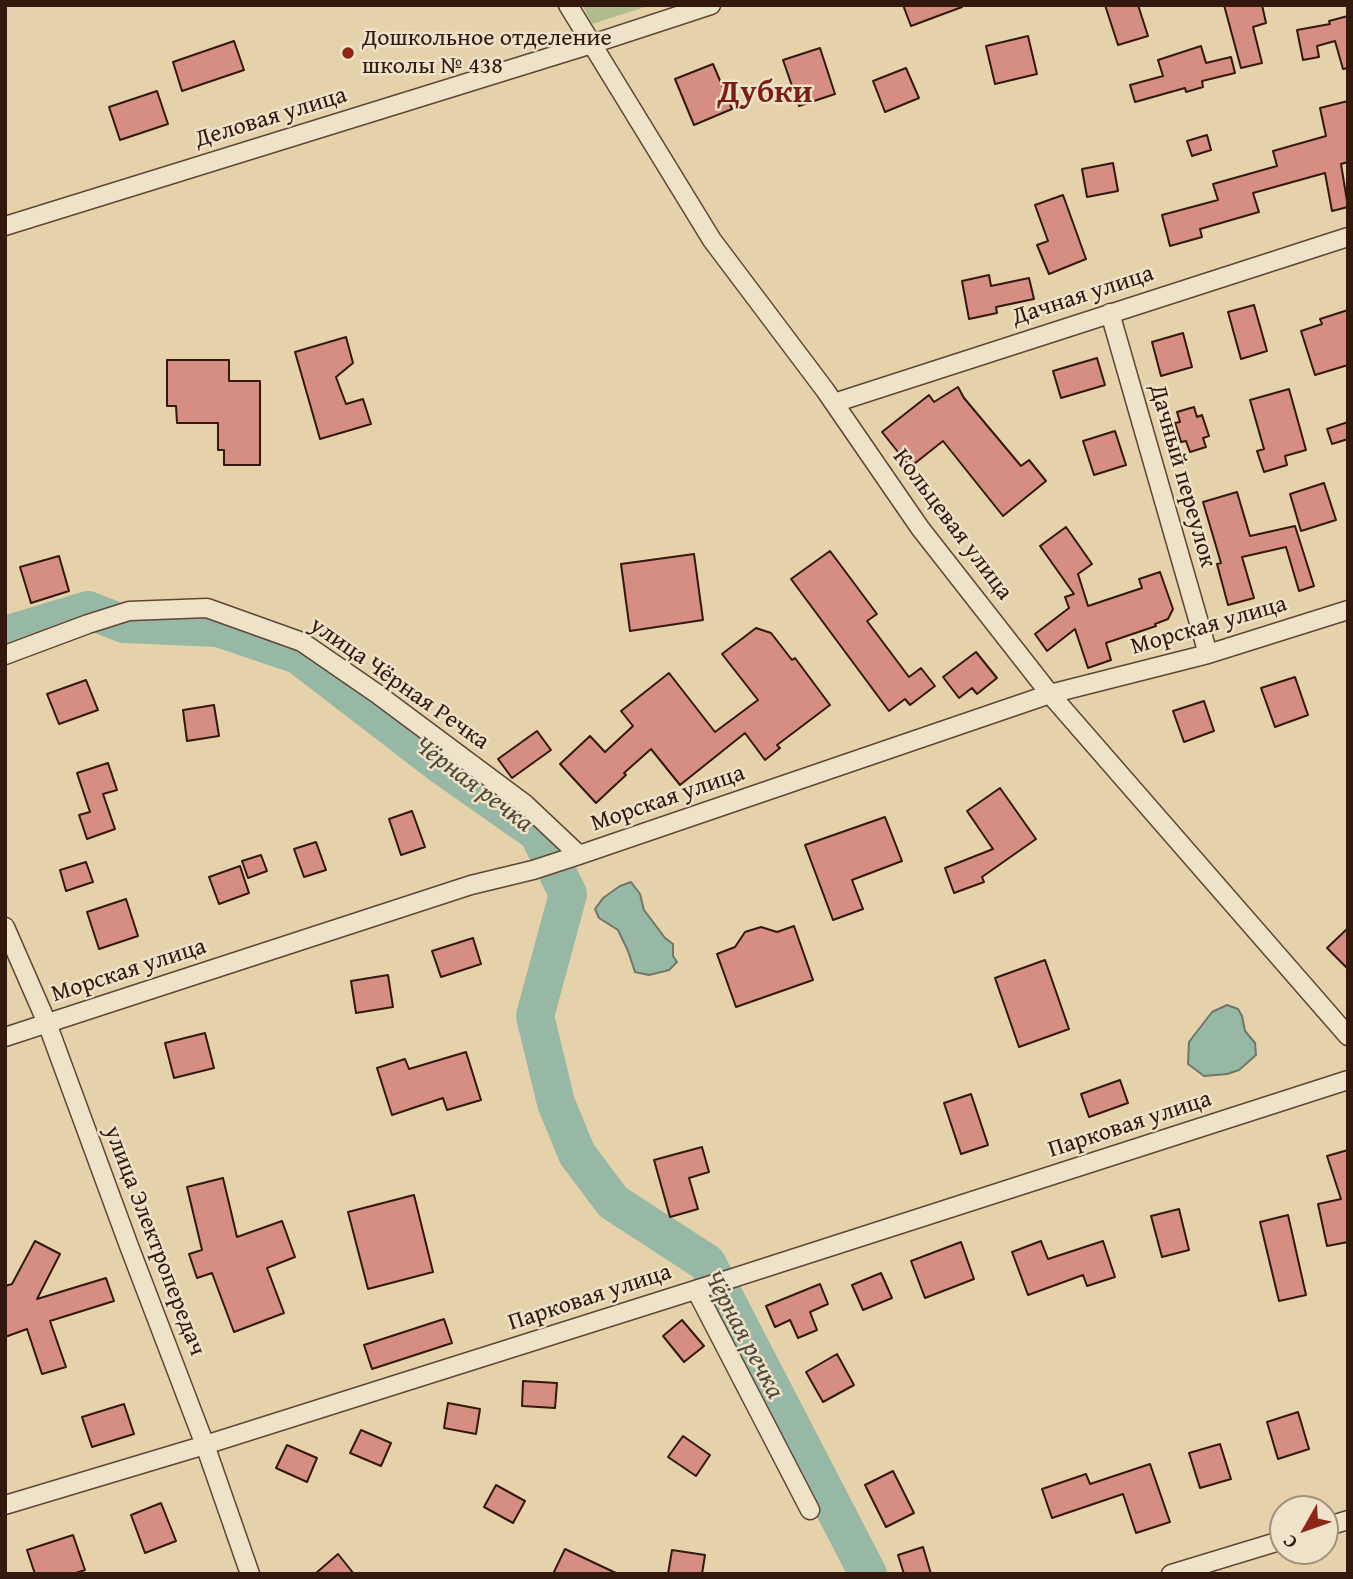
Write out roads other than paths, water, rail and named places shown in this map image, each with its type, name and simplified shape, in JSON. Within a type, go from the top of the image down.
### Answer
[{"type":"street","name":"Кольцевая улица","points":[[568,5],[712,240],[834,403],[920,528],[1050,694],[1348,1036]]},
{"type":"street","name":"Деловая улица","points":[[5,226],[711,5]]},
{"type":"street","name":"Дачная улица","points":[[834,403],[1348,237]]},
{"type":"street","name":"Дачный переулок","points":[[1110,313],[1208,654]]},
{"type":"street","name":"улица Чёрная Речка","points":[[5,655],[129,611],[207,608],[302,642],[376,693],[525,804],[575,856]]},
{"type":"street","name":"Морская улица","points":[[5,1037],[457,890],[533,870],[1050,694],[1208,654],[1348,611]]},
{"type":"street","name":"улица Электропередач","points":[[5,927],[47,1023],[205,1445],[250,1574]]},
{"type":"street","name":"Парковая улица","points":[[5,1505],[205,1445],[699,1289],[1348,1080]]},
{"type":"street","points":[[699,1289],[810,1510]]},
{"type":"street","points":[[1171,1574],[1269,1544]]},
{"type":"waterway","name":"Чёрная речка","points":[[5,635],[88,610],[124,624],[218,628],[298,655],[441,765],[538,833],[568,894],[535,1016],[556,1103],[577,1154],[613,1202],[707,1263],[868,1574]]},
{"type":"place","name":"Дошкольное отделение школы № 438","points":[[348,53]]},
{"type":"district","name":"Дубки","points":[[765,94]]}]
